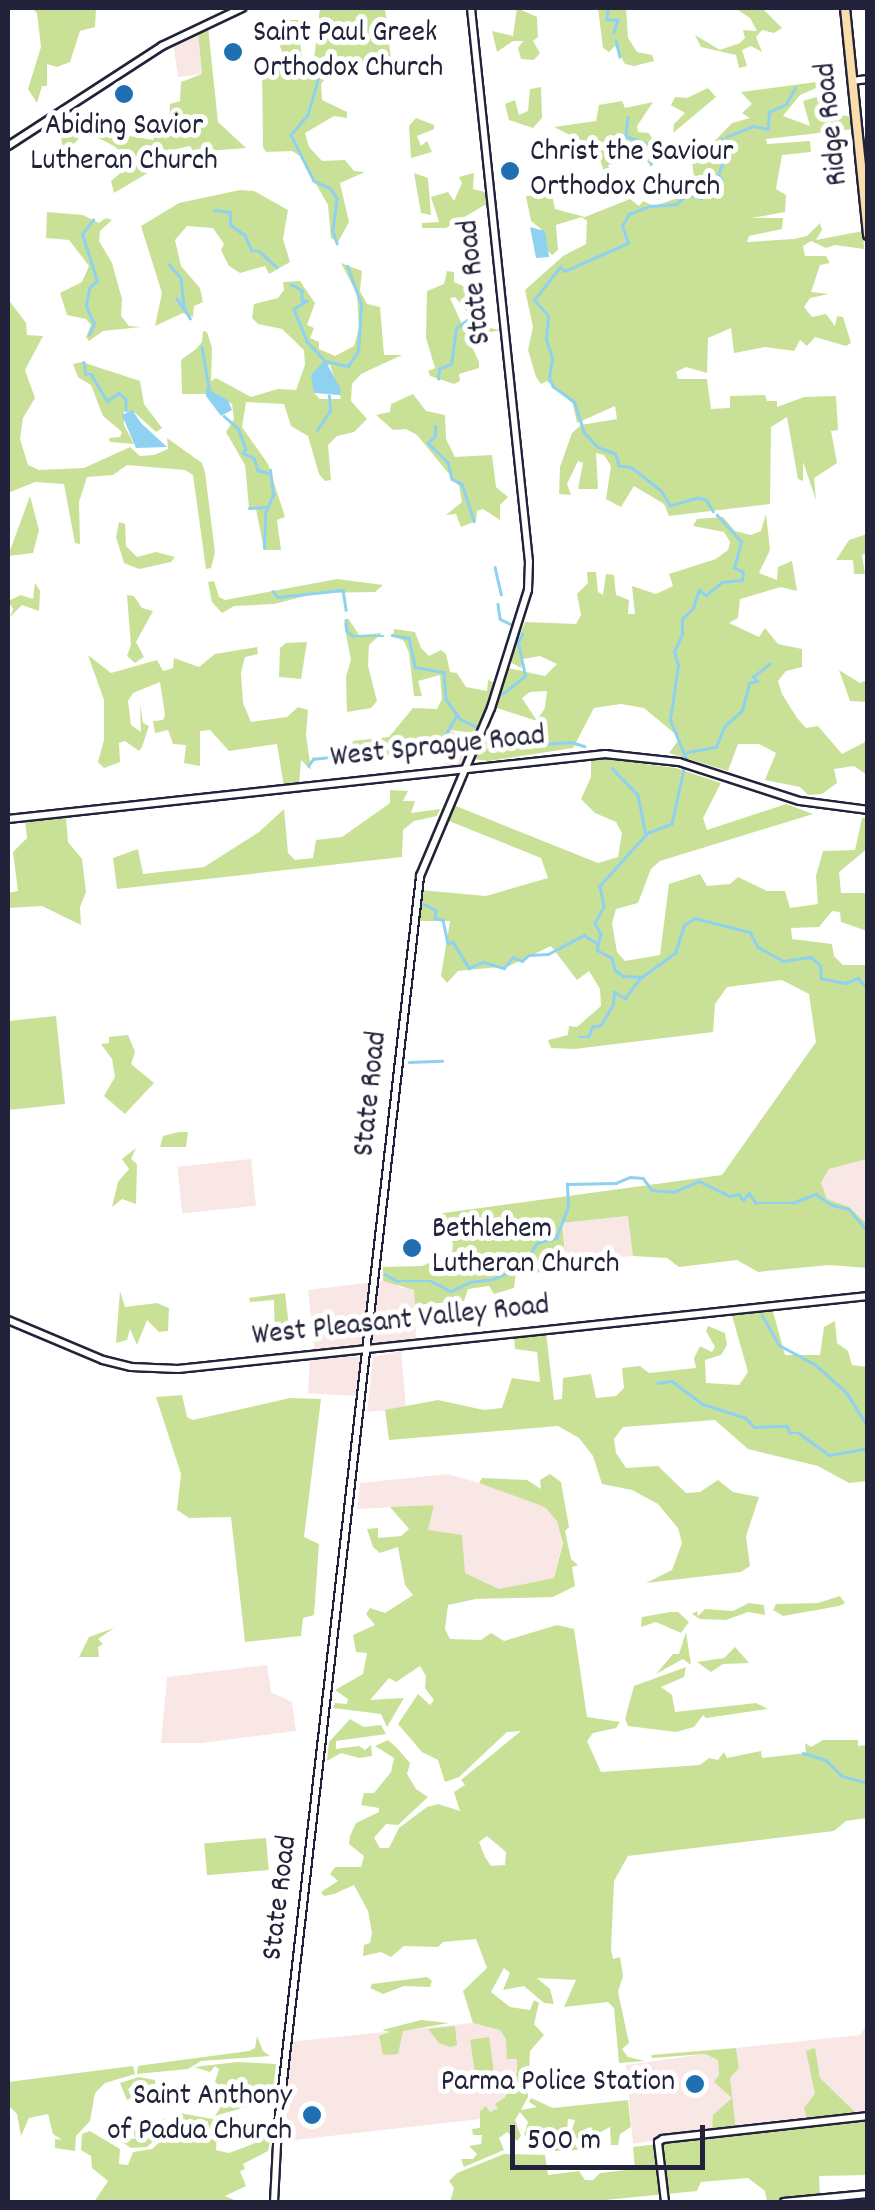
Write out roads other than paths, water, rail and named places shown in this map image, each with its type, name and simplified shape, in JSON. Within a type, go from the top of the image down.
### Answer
[{"type":"main road","points":[[8,146],[162,46],[242,8]]},
{"type":"main road","name":"State Road","points":[[274,2202],[278,2125],[420,876],[491,708],[524,606],[529,573],[471,8]]},
{"type":"main road","name":"Ridge Road","points":[[845,8],[868,236]]},
{"type":"main road","points":[[852,81],[868,80]]},
{"type":"main road","name":"West Sprague Road","points":[[8,819],[631,754],[679,762],[800,800],[868,810]]},
{"type":"main road","name":"West Pleasant Valley Road","points":[[8,1320],[88,1355],[157,1370],[868,1296]]},
{"type":"main road","points":[[665,2202],[658,2142],[868,2116]]},
{"type":"main road","points":[[784,2202],[868,2194]]},
{"type":"water","points":[[530,227],[545,231],[549,257],[536,258]]},
{"type":"water","points":[[325,360],[340,395],[314,393],[311,375]]},
{"type":"water","points":[[206,388],[228,400],[232,410],[221,416],[206,396]]},
{"type":"water","points":[[132,410],[167,447],[136,448],[122,415]]},
{"type":"waterway","points":[[608,8],[607,19],[618,20],[614,32]]},
{"type":"waterway","points":[[616,40],[620,57]]},
{"type":"waterway","points":[[321,70],[308,115],[291,135],[314,181],[330,188],[337,198],[333,232],[337,243]]},
{"type":"waterway","points":[[726,137],[753,126],[768,129],[769,112],[786,104],[795,88]]},
{"type":"waterway","points":[[628,117],[626,136],[650,145],[651,164]]},
{"type":"waterway","points":[[713,512],[706,500],[698,498],[670,506],[661,491],[632,468],[619,466],[615,454],[597,447],[584,433],[574,402],[553,387],[549,378],[552,358],[546,339],[548,316],[534,300],[560,267],[565,271],[628,243],[622,226],[629,214],[650,206],[676,204],[688,194],[701,198],[705,180],[722,180],[718,175],[724,159],[722,139]]},
{"type":"waterway","points":[[651,180],[659,197]]},
{"type":"waterway","points":[[214,210],[230,212],[231,225],[245,235],[252,251],[259,251],[277,267]]},
{"type":"waterway","points":[[89,335],[94,324],[86,307],[89,288],[97,281],[82,234],[93,220]]},
{"type":"waterway","points":[[169,264],[181,278],[184,308],[190,318]]},
{"type":"waterway","points":[[326,361],[348,366],[358,351],[361,304],[347,266]]},
{"type":"waterway","points":[[291,284],[302,290],[302,300],[307,301],[294,309],[307,341],[324,360]]},
{"type":"waterway","points":[[177,298],[183,308]]},
{"type":"waterway","points":[[438,379],[439,369],[451,364],[456,328],[470,318]]},
{"type":"waterway","points":[[202,347],[209,388]]},
{"type":"waterway","points":[[84,362],[86,374],[91,374],[107,401],[119,393],[126,399],[126,410]]},
{"type":"waterway","points":[[317,430],[330,411],[329,396]]},
{"type":"waterway","points":[[224,416],[238,428],[246,449],[243,453],[254,458],[258,470],[268,473]]},
{"type":"waterway","points":[[436,426],[435,437],[428,443],[448,462],[452,479],[462,484],[474,521]]},
{"type":"waterway","points":[[264,548],[265,513],[273,495],[270,470]]},
{"type":"waterway","points":[[249,508],[267,507]]},
{"type":"waterway","points":[[686,759],[670,720],[678,665],[674,652],[682,634],[682,619],[693,608],[699,590],[706,595],[722,582],[742,580],[743,572],[734,568],[741,542],[717,515]]},
{"type":"waterway","points":[[495,567],[501,594]]},
{"type":"waterway","points":[[273,591],[278,597],[343,590],[346,610]]},
{"type":"waterway","points":[[498,604],[500,619],[515,626]]},
{"type":"waterway","points":[[346,620],[347,631],[353,636],[383,636]]},
{"type":"waterway","points":[[502,694],[525,676],[518,643],[522,634]]},
{"type":"waterway","points":[[392,635],[409,638],[415,667],[444,672],[446,699],[460,719],[475,726]]},
{"type":"waterway","points":[[687,752],[716,747],[724,727],[742,710],[749,683],[757,681],[753,677],[769,664]]},
{"type":"waterway","points":[[342,756],[434,741],[444,737],[456,716]]},
{"type":"waterway","points":[[488,730],[514,746],[571,742],[584,746]]},
{"type":"waterway","points":[[308,766],[313,759],[329,757]]},
{"type":"waterway","points":[[612,768],[638,795],[646,835]]},
{"type":"waterway","points":[[684,769],[672,824],[648,833],[600,886],[604,907],[595,923],[601,934],[597,950],[612,958],[615,970],[623,976],[642,977],[675,953],[684,925],[695,918],[750,932],[758,947],[783,961],[811,957],[821,966],[821,978],[845,983],[858,978],[868,989]]},
{"type":"waterway","points":[[424,904],[436,910],[435,918],[443,920],[448,943],[453,942],[469,968],[483,962],[504,968],[513,957],[522,961],[529,955],[548,954],[584,935],[597,943]]},
{"type":"waterway","points":[[579,1037],[588,1037],[592,1027],[601,1025],[613,1004],[614,992],[625,998],[641,977]]},
{"type":"waterway","points":[[409,1062],[442,1061]]},
{"type":"waterway","points":[[385,1274],[397,1281],[431,1281],[451,1291],[470,1282],[493,1279],[522,1266],[537,1243],[556,1238],[568,1206],[567,1184],[616,1183],[630,1177],[643,1178],[652,1190],[674,1192],[699,1181],[730,1196],[739,1194],[743,1200],[749,1193],[756,1203],[792,1203],[816,1194],[832,1205],[849,1209],[868,1232]]},
{"type":"waterway","points":[[762,1315],[779,1345],[816,1365],[847,1393],[868,1426]]},
{"type":"waterway","points":[[657,1383],[672,1381],[703,1404],[746,1418],[754,1427],[787,1426],[790,1433],[799,1433],[829,1455],[868,1448]]},
{"type":"waterway","points":[[803,1753],[826,1760],[842,1776],[868,1783]]},
{"type":"place","name":"Saint Paul Greek Orthodox Church","points":[[233,52]]},
{"type":"place","name":"Abiding Savior Lutheran Church","points":[[124,94]]},
{"type":"place","name":"Christ the Saviour Orthodox Church","points":[[510,171]]},
{"type":"place","name":"Bethlehem Lutheran Church","points":[[412,1248]]},
{"type":"place","name":"Parma Police Station","points":[[695,2084]]},
{"type":"place","name":"Saint Anthony of Padua Church","points":[[312,2115]]}]
